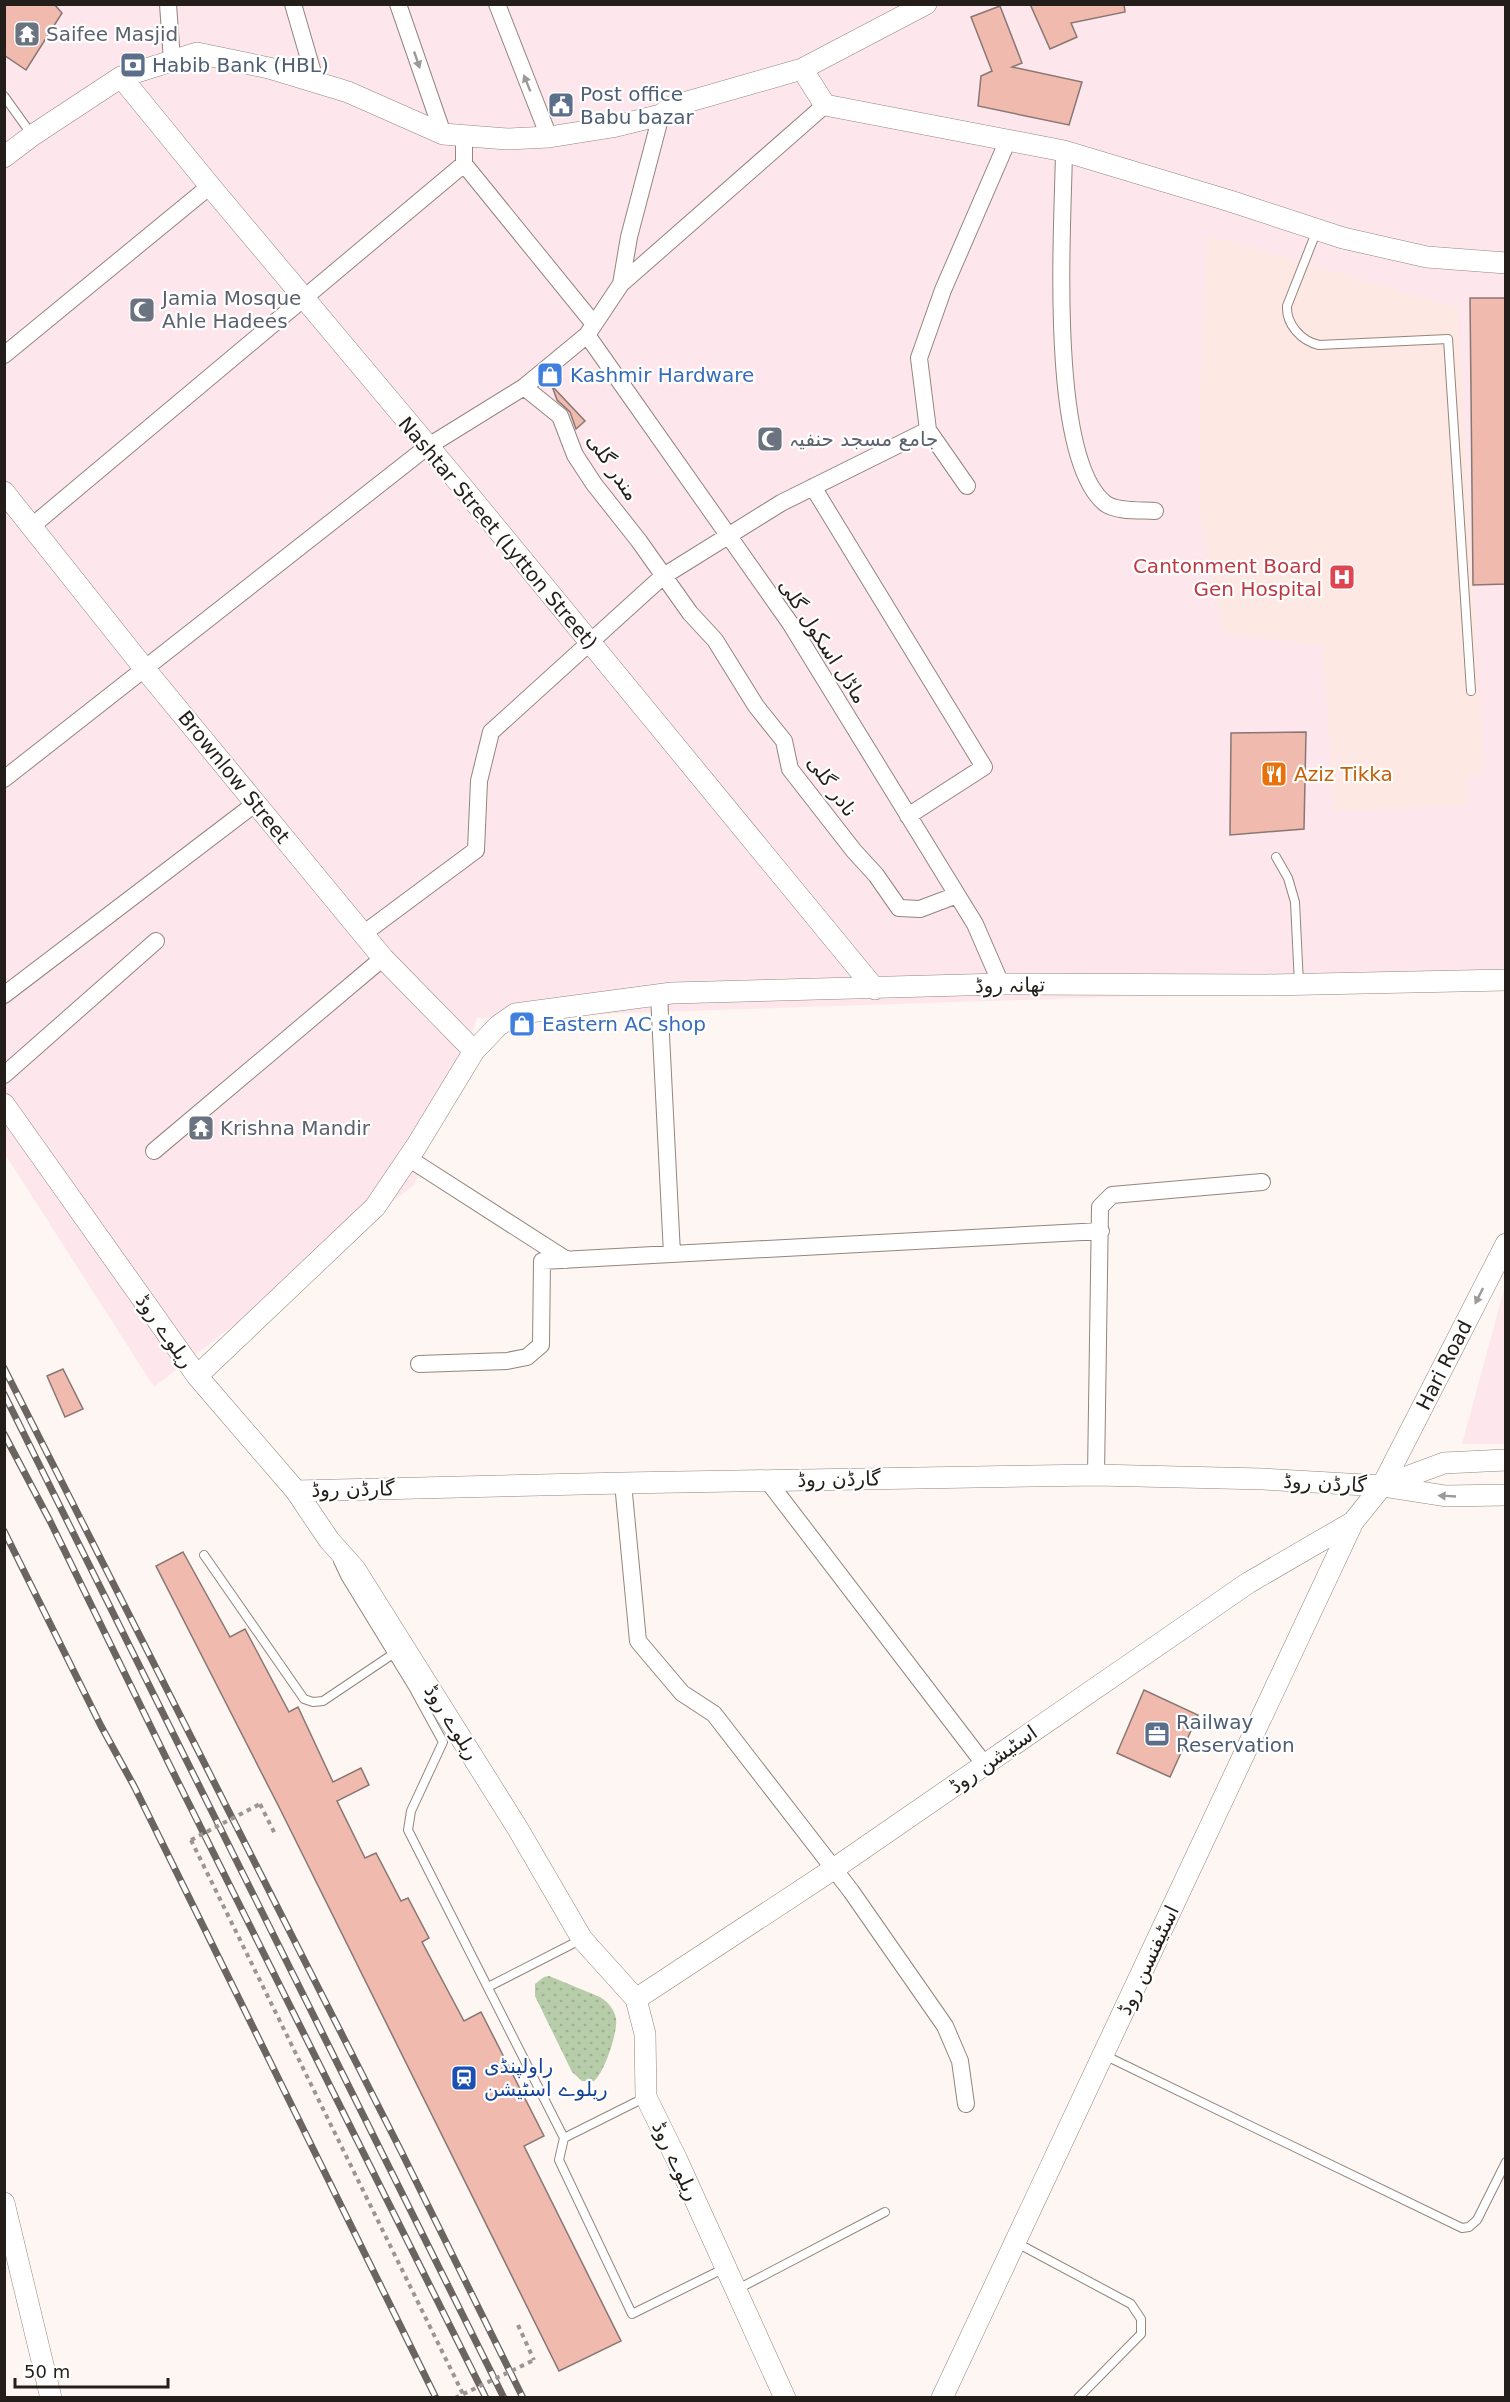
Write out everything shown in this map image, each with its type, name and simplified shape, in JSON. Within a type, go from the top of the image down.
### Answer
[{"type":"street","points":[[168,4],[172,61]]},
{"type":"street","points":[[293,4],[316,82]]},
{"type":"street","points":[[32,526],[464,164],[398,4]]},
{"type":"street","points":[[497,4],[549,137]]},
{"type":"street","points":[[4,157],[121,77],[197,53],[269,68],[348,92],[453,135],[507,138],[549,137],[612,127],[661,115],[673,106],[802,69],[926,4]]},
{"type":"street","points":[[802,69],[825,105],[1064,151],[1343,238],[1427,257],[1506,263]]},
{"type":"street","name":"Nashtar Street (Lytton Street)","points":[[121,77],[303,299],[468,493],[875,989]]},
{"type":"street","points":[[4,779],[427,447],[524,387],[590,329],[621,284],[825,105]]},
{"type":"street","points":[[621,284],[629,237],[661,115]]},
{"type":"street","points":[[967,486],[928,430],[919,358],[943,291],[1008,140]]},
{"type":"street","points":[[1064,151],[1062,328],[1064,387],[1077,446],[1089,483],[1112,508],[1155,511]]},
{"type":"street","name":"ماڈل اسکول گلی","points":[[464,164],[590,329],[790,623],[975,924],[1001,984]]},
{"type":"street","points":[[4,355],[210,186]]},
{"type":"street","name":"مندر گلی","points":[[524,387],[560,416],[582,465],[639,541],[662,577]]},
{"type":"street","points":[[363,934],[476,850],[479,781],[491,732],[589,641],[662,577],[728,535],[813,488],[928,430]]},
{"type":"street","points":[[813,488],[984,767],[908,816]]},
{"type":"street","name":"Brownlow Street","points":[[4,492],[144,668],[383,958],[474,1051]]},
{"type":"street","name":"نادر گلی","points":[[662,577],[715,640],[756,706],[784,741],[790,769],[854,851],[876,875],[899,908],[920,909],[957,895]]},
{"type":"street","points":[[4,995],[256,804]]},
{"type":"street","points":[[4,1075],[156,941]]},
{"type":"street","points":[[154,1151],[383,958]]},
{"type":"street","name":"تھانہ روڈ","points":[[474,1051],[498,1026],[515,1014],[659,995],[1001,984],[1299,984],[1506,980]]},
{"type":"street","points":[[659,995],[672,1254]]},
{"type":"street","points":[[197,1376],[375,1207],[474,1051]]},
{"type":"street","name":"ریلوے روڈ","points":[[4,1104],[197,1376],[296,1491],[329,1540],[362,1579],[518,1828],[582,1939],[636,1999],[645,2034],[646,2097],[785,2397]]},
{"type":"street","points":[[408,1158],[567,1260]]},
{"type":"street","points":[[1096,1475],[1100,1207],[1112,1195],[1262,1182]]},
{"type":"street","points":[[419,1364],[507,1361],[528,1357],[541,1345],[542,1261],[1101,1231]]},
{"type":"street","name":"Hari Road","points":[[1353,1522],[1382,1486],[1506,1244]]},
{"type":"street","points":[[1382,1486],[1444,1463],[1506,1460]]},
{"type":"street","name":"گارڈن روڈ","points":[[296,1491],[623,1482],[1096,1475],[1263,1479],[1382,1486],[1446,1496],[1506,1495]]},
{"type":"street","points":[[767,1480],[985,1765]]},
{"type":"street","points":[[623,1482],[638,1641],[682,1693],[714,1714],[835,1868],[945,2026],[960,2061],[966,2104]]},
{"type":"street","name":"اسٹیشن روڈ","points":[[636,1999],[835,1868],[1248,1584],[1353,1522]]},
{"type":"street","name":"اسٹیفنسن روڈ","points":[[942,2397],[1353,1522]]},
{"type":"street","points":[[4,2203],[51,2397]]},
{"type":"lane","points":[[4,96],[33,135]]},
{"type":"lane","points":[[1317,230],[1287,306],[1287,318],[1304,339],[1319,345],[1448,339],[1471,691]]},
{"type":"lane","points":[[1276,857],[1288,878],[1295,902],[1299,984]]},
{"type":"lane","points":[[329,1540],[346,1578],[443,1742],[411,1811],[408,1830],[564,2138],[559,2160],[632,2314],[725,2268]]},
{"type":"lane","points":[[204,1555],[304,1699],[313,1702],[323,1701],[393,1654]]},
{"type":"lane","points":[[488,1987],[582,1939]]},
{"type":"lane","points":[[1103,2055],[1462,2228],[1470,2227],[1477,2220],[1506,2162]]},
{"type":"lane","points":[[564,2138],[646,2097]]},
{"type":"lane","points":[[736,2290],[885,2212]]},
{"type":"lane","points":[[1016,2242],[1131,2304],[1141,2319],[1141,2334],[1077,2397]]},
{"type":"path","points":[[275,1834],[260,1804],[191,1840],[464,2394]]},
{"type":"path","points":[[456,2397],[534,2360],[518,2325]]},
{"type":"shaded area","points":[[5,5],[1505,5],[1505,984],[477,1018],[414,1185],[154,1387],[5,1154]]},
{"type":"shaded area","name":"Cantonment Board Gen Hospital","points":[[1208,235],[1458,308],[1484,775],[1470,775],[1465,805],[1334,811],[1323,645],[1223,633],[1201,521],[1201,377]]},
{"type":"shaded area","points":[[1505,1286],[1505,1444],[1462,1444]]},
{"type":"green space","points":[[549,1976],[600,1997],[614,2012],[616,2025],[613,2042],[606,2062],[594,2081],[582,2081],[572,2072],[535,1996],[535,1984]]},
{"type":"building","name":"Saifee Masjid","points":[[4,4],[54,4],[62,13],[26,70],[4,55]]},
{"type":"building","points":[[1030,4],[1124,4],[1125,12],[1071,23],[1077,37],[1050,49]]},
{"type":"building","points":[[1000,6],[1022,63],[1012,67],[1082,82],[1069,125],[978,106],[981,76],[992,71],[971,17]]},
{"type":"building","points":[[1470,298],[1506,298],[1506,584],[1473,585]]},
{"type":"building","points":[[552,386],[585,421],[576,429],[570,412],[557,400]]},
{"type":"building","points":[[1306,732],[1304,829],[1230,835],[1231,733]]},
{"type":"building","points":[[63,1369],[83,1409],[65,1417],[47,1376]]},
{"type":"building","name":"راولپنڈی ریلوے اسٹیشن","points":[[183,1552],[230,1637],[245,1629],[289,1712],[298,1707],[333,1782],[361,1768],[369,1785],[337,1801],[365,1858],[376,1853],[401,1901],[408,1898],[429,1938],[422,1942],[464,2021],[481,2012],[544,2136],[524,2146],[621,2341],[559,2371],[280,1809],[156,1566]]},
{"type":"building","name":"Railway Reservation","points":[[1144,1690],[1198,1715],[1170,1777],[1117,1753]]},
{"type":"railway","points":[[4,1368],[402,2153],[523,2398]]},
{"type":"railway","points":[[4,1394],[504,2398]]},
{"type":"railway","points":[[4,1434],[50,1521],[486,2398]]},
{"type":"railway","points":[[4,1531],[101,1726],[134,1786],[436,2398]]},
{"type":"place","name":"Saifee Masjid","points":[[27,34]]},
{"type":"place","name":"Habib Bank (HBL)","points":[[133,65]]},
{"type":"place","name":"Post office Babu bazar","points":[[561,105]]},
{"type":"place","name":"Jamia Mosque Ahle Hadees","points":[[142,310]]},
{"type":"place","name":"Kashmir Hardware","points":[[550,375]]},
{"type":"place","name":"جامع مسجد حنفیہ","points":[[770,439]]},
{"type":"place","name":"Cantonment Board Gen Hospital","points":[[1342,577]]},
{"type":"place","name":"Aziz Tikka","points":[[1274,774]]},
{"type":"place","name":"Eastern AC shop","points":[[522,1024]]},
{"type":"place","name":"Krishna Mandir","points":[[201,1128]]},
{"type":"place","name":"Railway Reservation","points":[[1157,1734]]},
{"type":"place","name":"راولپنڈی ریلوے اسٹیشن","points":[[464,2078]]}]
